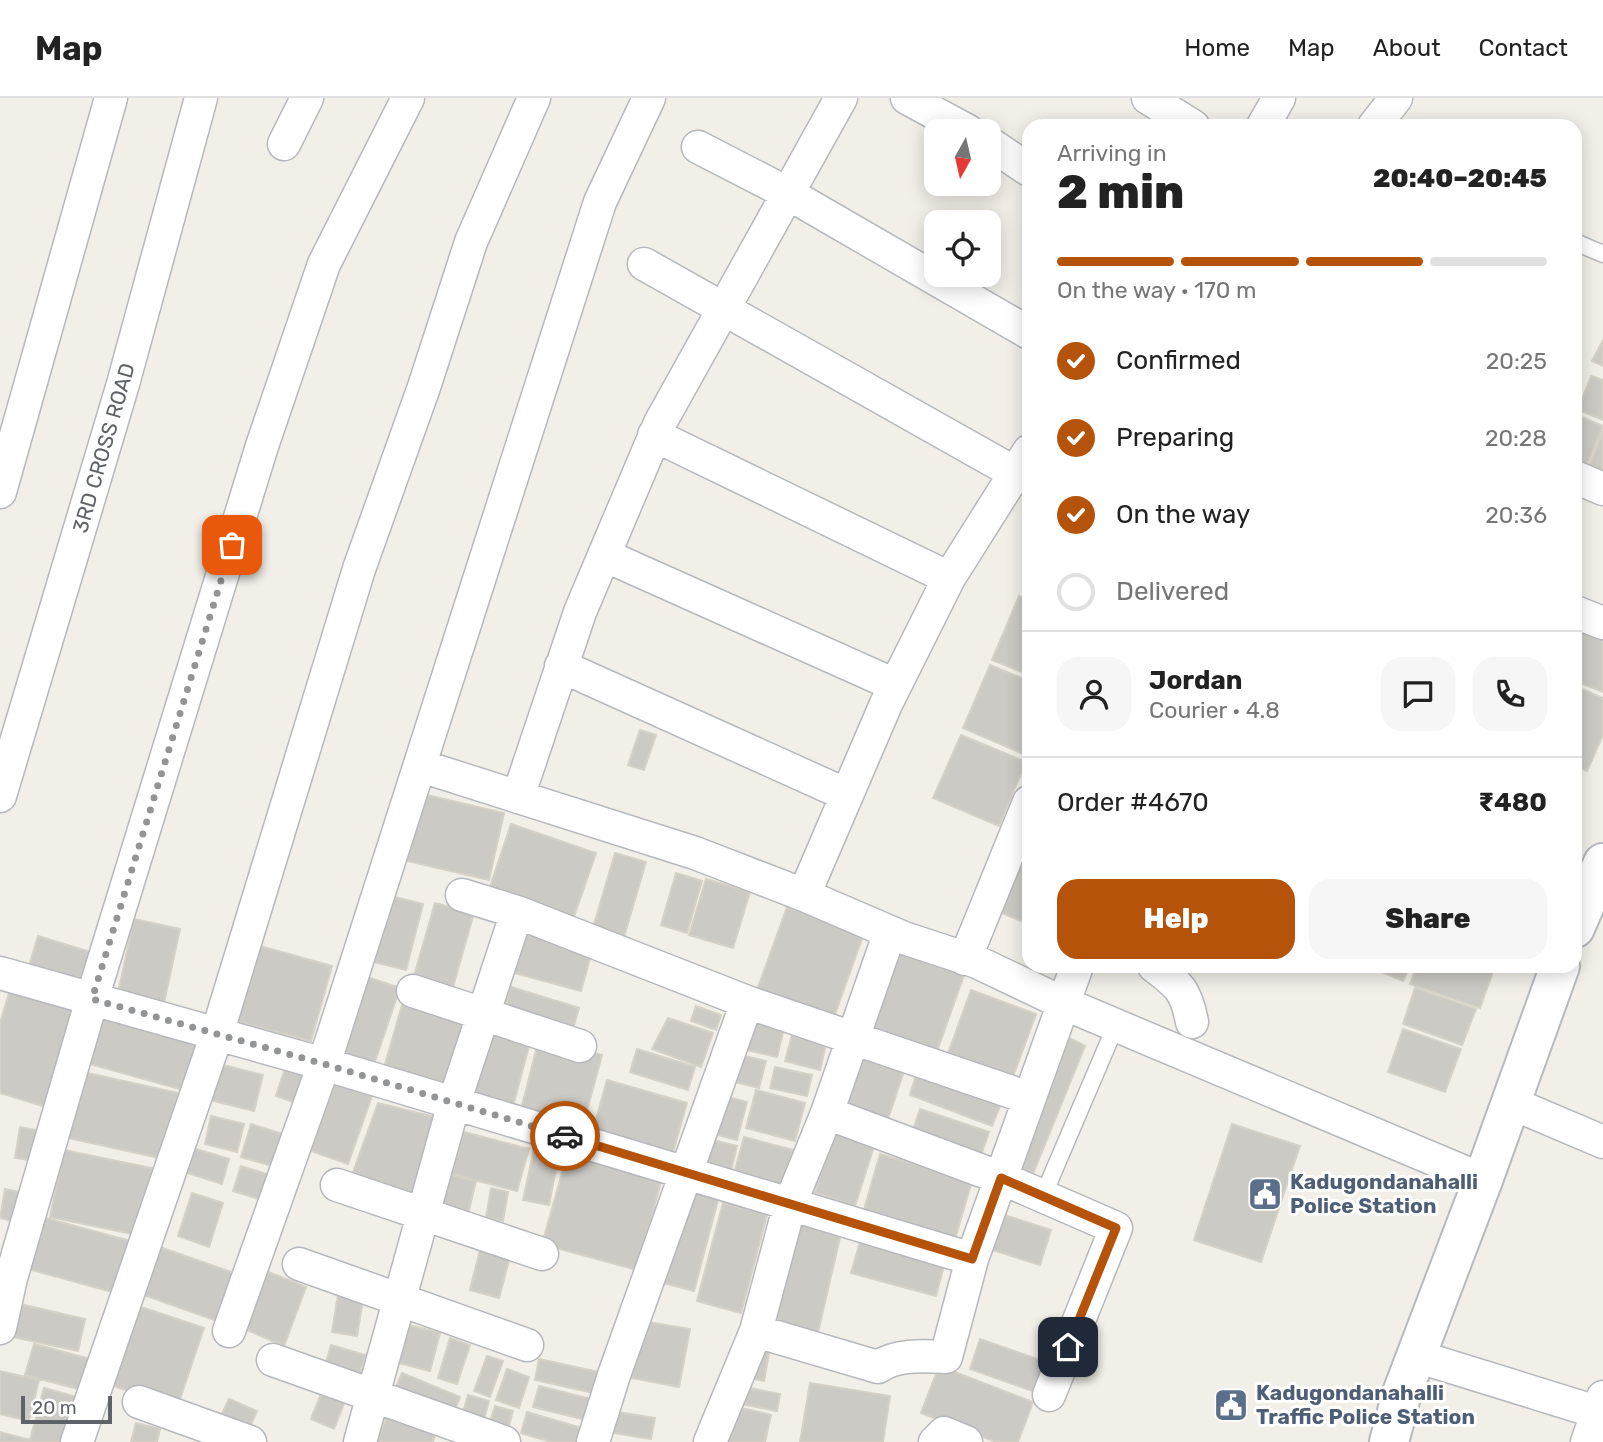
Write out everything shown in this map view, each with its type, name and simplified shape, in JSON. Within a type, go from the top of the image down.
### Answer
[{"type":"main road","points":[[1588,912],[1603,863]]},
{"type":"main road","points":[[1389,1442],[1402,1393],[1557,973]]},
{"type":"street","points":[[0,492],[111,98]]},
{"type":"street","name":"3RD CROSS ROAD","points":[[0,796],[123,384],[201,98]]},
{"type":"street","points":[[284,144],[307,98]]},
{"type":"street","points":[[0,1328],[10,1278],[92,999],[262,446],[324,264],[408,98]]},
{"type":"street","points":[[77,1442],[216,1034],[359,569],[424,387],[471,242],[534,98]]},
{"type":"street","points":[[229,1331],[324,1064],[600,202],[649,98]]},
{"type":"street","points":[[518,797],[580,612],[654,435],[841,98]]},
{"type":"street","points":[[907,98],[946,119]]},
{"type":"street","points":[[1267,119],[1279,98]]},
{"type":"street","points":[[1380,119],[1396,98]]},
{"type":"street","points":[[1160,101],[1184,119]]},
{"type":"street","points":[[698,146],[789,194],[1022,329]]},
{"type":"street","points":[[1001,151],[1022,165]]},
{"type":"street","points":[[643,264],[724,310],[1022,462],[949,579],[895,685],[804,895]]},
{"type":"street","points":[[654,435],[949,579]]},
{"type":"street","points":[[1582,480],[1603,489]]},
{"type":"street","points":[[604,555],[895,685]]},
{"type":"street","points":[[1582,615],[1603,623]]},
{"type":"street","points":[[561,666],[847,795]]},
{"type":"street","points":[[421,766],[695,853],[804,895],[890,932],[965,959],[1483,1180]]},
{"type":"street","points":[[965,959],[1022,819]]},
{"type":"street","points":[[462,895],[517,912],[747,1002],[1029,1098]]},
{"type":"street","points":[[360,1442],[454,1103],[517,912]]},
{"type":"street","points":[[710,1442],[756,1331],[790,1204],[827,1114],[890,932]]},
{"type":"street","points":[[756,1331],[878,1367],[888,1360],[921,1356],[946,1357],[972,1259],[1074,973]]},
{"type":"street","points":[[1163,973],[1179,985],[1189,1003],[1192,1022]]},
{"type":"street","points":[[0,974],[324,1064],[972,1259]]},
{"type":"street","points":[[413,991],[580,1046]]},
{"type":"street","points":[[593,1442],[747,1002]]},
{"type":"street","points":[[1509,1102],[1603,1142]]},
{"type":"street","points":[[827,1114],[1001,1178],[1116,1228],[1049,1395]]},
{"type":"street","points":[[337,1185],[542,1254]]},
{"type":"street","points":[[299,1264],[527,1345]]},
{"type":"street","points":[[1416,1356],[1601,1408],[1587,1442]]},
{"type":"street","points":[[273,1360],[504,1442]]},
{"type":"street","points":[[139,1402],[250,1442]]},
{"type":"street","points":[[935,1442],[944,1433],[966,1442]]},
{"type":"lane","points":[[1582,245],[1603,254]]},
{"type":"lane","points":[[1049,1182],[1116,1025]]},
{"type":"building","points":[[1603,340],[1603,366],[1592,361]]},
{"type":"building","points":[[1591,376],[1603,380],[1603,420],[1582,412],[1582,400]]},
{"type":"building","points":[[1582,417],[1603,426],[1585,470],[1582,469]]},
{"type":"building","points":[[1603,431],[1603,478],[1587,472]]},
{"type":"building","points":[[1019,596],[1022,597],[1022,672],[992,660]]},
{"type":"building","points":[[1582,631],[1603,639],[1603,692],[1582,684]]},
{"type":"building","points":[[990,665],[1022,678],[1022,753],[963,728]]},
{"type":"building","points":[[1582,689],[1603,698],[1603,735],[1587,771],[1582,769]]},
{"type":"building","points":[[640,730],[656,735],[644,770],[628,765]]},
{"type":"building","points":[[961,735],[1022,760],[1022,771],[999,826],[933,798]]},
{"type":"building","points":[[414,792],[504,813],[489,880],[399,859]]},
{"type":"building","points":[[511,824],[596,853],[570,928],[486,899]]},
{"type":"building","points":[[1019,846],[1022,847],[1022,921],[994,910]]},
{"type":"building","points":[[615,853],[646,862],[621,947],[590,938]]},
{"type":"building","points":[[676,873],[702,881],[687,933],[661,925]]},
{"type":"building","points":[[706,879],[750,892],[733,948],[689,935]]},
{"type":"building","points":[[383,894],[423,904],[406,970],[366,960]]},
{"type":"building","points":[[435,903],[474,913],[453,987],[414,976]]},
{"type":"building","points":[[787,907],[864,933],[833,1020],[756,993]]},
{"type":"building","points":[[134,919],[180,929],[164,1003],[118,993]]},
{"type":"building","points":[[522,931],[592,951],[581,991],[511,972]]},
{"type":"building","points":[[38,936],[100,955],[90,988],[28,969]]},
{"type":"building","points":[[249,943],[332,966],[311,1041],[229,1019]]},
{"type":"building","points":[[898,952],[964,975],[935,1057],[869,1033]]},
{"type":"building","points":[[1384,973],[1407,973],[1403,981]]},
{"type":"building","points":[[1414,973],[1492,973],[1480,1008],[1410,984]]},
{"type":"building","points":[[367,977],[400,988],[372,1070],[339,1059]]},
{"type":"building","points":[[511,987],[579,1008],[572,1032],[504,1012]]},
{"type":"building","points":[[1415,988],[1476,1009],[1462,1045],[1403,1024]]},
{"type":"building","points":[[10,990],[79,1011],[49,1108],[0,1093],[0,1023]]},
{"type":"building","points":[[971,990],[1036,1014],[1011,1082],[946,1059]]},
{"type":"building","points":[[405,995],[478,1015],[456,1092],[383,1071]]},
{"type":"building","points":[[98,1006],[209,1037],[194,1093],[83,1062]]},
{"type":"building","points":[[696,1006],[721,1015],[716,1030],[691,1021]]},
{"type":"building","points":[[750,1016],[785,1024],[777,1057],[742,1049]]},
{"type":"building","points":[[668,1018],[713,1033],[701,1067],[652,1049]]},
{"type":"building","points":[[491,1025],[532,1035],[512,1110],[471,1099]]},
{"type":"building","points":[[1403,1029],[1461,1049],[1445,1092],[1388,1072]]},
{"type":"building","points":[[1060,1033],[1085,1046],[1030,1181],[1008,1175]]},
{"type":"building","points":[[792,1035],[826,1044],[820,1070],[785,1061]]},
{"type":"building","points":[[539,1039],[602,1055],[581,1133],[519,1117]]},
{"type":"building","points":[[856,1045],[907,1062],[886,1125],[836,1109]]},
{"type":"building","points":[[637,1049],[695,1067],[688,1090],[630,1072]]},
{"type":"building","points":[[732,1053],[766,1061],[759,1088],[727,1080]]},
{"type":"building","points":[[215,1063],[263,1075],[254,1111],[206,1099]]},
{"type":"building","points":[[286,1065],[311,1073],[301,1105],[276,1096]]},
{"type":"building","points":[[775,1067],[812,1075],[807,1096],[770,1088]]},
{"type":"building","points":[[918,1069],[1002,1101],[992,1126],[910,1095]]},
{"type":"building","points":[[74,1070],[178,1093],[164,1159],[59,1136]]},
{"type":"building","points":[[607,1080],[687,1103],[671,1159],[591,1137]]},
{"type":"building","points":[[335,1083],[372,1096],[348,1164],[311,1151]]},
{"type":"building","points":[[756,1090],[805,1103],[795,1141],[746,1128]]},
{"type":"building","points":[[724,1096],[747,1102],[737,1140],[714,1134]]},
{"type":"building","points":[[378,1103],[435,1117],[419,1199],[351,1178]]},
{"type":"building","points":[[920,1109],[989,1132],[980,1158],[911,1136]]},
{"type":"building","points":[[211,1116],[244,1124],[237,1152],[205,1144]]},
{"type":"building","points":[[251,1124],[289,1136],[279,1168],[241,1157]]},
{"type":"building","points":[[1232,1124],[1300,1146],[1261,1262],[1194,1240]]},
{"type":"building","points":[[20,1127],[41,1131],[36,1161],[15,1158]]},
{"type":"building","points":[[835,1127],[876,1140],[855,1206],[815,1192]]},
{"type":"building","points":[[464,1132],[529,1149],[517,1191],[452,1174]]},
{"type":"building","points":[[744,1137],[793,1150],[782,1191],[733,1177]]},
{"type":"building","points":[[705,1138],[737,1146],[730,1175],[698,1167]]},
{"type":"building","points":[[535,1144],[560,1149],[549,1205],[523,1200]]},
{"type":"building","points":[[193,1148],[229,1159],[222,1184],[185,1172]]},
{"type":"building","points":[[64,1150],[156,1169],[142,1236],[50,1217]]},
{"type":"building","points":[[568,1152],[662,1178],[637,1270],[542,1244]]},
{"type":"building","points":[[880,1154],[972,1181],[953,1246],[861,1220]]},
{"type":"building","points":[[241,1166],[276,1177],[268,1202],[233,1191]]},
{"type":"building","points":[[446,1174],[476,1181],[468,1214],[438,1207]]},
{"type":"building","points":[[685,1187],[719,1196],[694,1291],[660,1282]]},
{"type":"building","points":[[491,1188],[508,1192],[503,1221],[486,1218]]},
{"type":"building","points":[[5,1189],[28,1194],[20,1223],[0,1218]]},
{"type":"building","points":[[192,1193],[223,1203],[209,1247],[178,1236]]},
{"type":"building","points":[[723,1203],[767,1215],[741,1313],[697,1301]]},
{"type":"building","points":[[998,1213],[1051,1230],[1040,1265],[986,1248]]},
{"type":"building","points":[[42,1217],[134,1242],[120,1294],[28,1269]]},
{"type":"building","points":[[792,1218],[842,1229],[816,1341],[766,1329]]},
{"type":"building","points":[[862,1235],[946,1258],[936,1296],[851,1273]]},
{"type":"building","points":[[154,1245],[234,1273],[217,1321],[138,1293]]},
{"type":"building","points":[[481,1246],[511,1253],[499,1298],[470,1290]]},
{"type":"building","points":[[266,1271],[306,1287],[284,1346],[245,1329]]},
{"type":"building","points":[[339,1288],[364,1293],[357,1336],[332,1332]]},
{"type":"building","points":[[20,1304],[85,1319],[78,1351],[13,1337]]},
{"type":"building","points":[[135,1305],[204,1328],[177,1408],[108,1384]]},
{"type":"building","points":[[642,1321],[690,1329],[679,1387],[632,1378]]},
{"type":"building","points":[[409,1325],[440,1333],[430,1371],[399,1363]]},
{"type":"building","points":[[450,1338],[470,1345],[457,1384],[438,1378]]},
{"type":"building","points":[[980,1339],[1049,1363],[1038,1393],[970,1369]]},
{"type":"building","points":[[34,1344],[98,1361],[89,1392],[25,1375]]},
{"type":"building","points":[[755,1344],[770,1347],[764,1381],[748,1378]]},
{"type":"building","points":[[331,1345],[365,1355],[358,1380],[324,1369]]},
{"type":"building","points":[[487,1356],[503,1361],[490,1397],[474,1391]]},
{"type":"building","points":[[539,1359],[599,1372],[594,1393],[535,1380]]},
{"type":"building","points":[[939,1366],[1033,1402],[1018,1442],[996,1442],[921,1413]]},
{"type":"building","points":[[507,1369],[529,1377],[519,1408],[496,1400]]},
{"type":"building","points":[[0,1371],[39,1380],[29,1421],[0,1414]]},
{"type":"building","points":[[402,1373],[460,1397],[451,1420],[392,1396]]},
{"type":"building","points":[[810,1383],[890,1396],[883,1442],[800,1442]]},
{"type":"building","points":[[539,1386],[595,1400],[590,1421],[533,1407]]},
{"type":"building","points":[[739,1386],[780,1394],[777,1411],[736,1403]]},
{"type":"building","points":[[44,1388],[84,1399],[69,1442],[0,1442],[0,1432],[30,1440]]},
{"type":"building","points":[[322,1391],[345,1401],[334,1429],[311,1419]]},
{"type":"building","points":[[468,1395],[489,1401],[482,1426],[461,1419]]},
{"type":"building","points":[[229,1399],[257,1411],[247,1434],[218,1422]]},
{"type":"building","points":[[729,1405],[771,1415],[765,1442],[720,1442]]},
{"type":"building","points":[[495,1406],[513,1411],[506,1436],[487,1431]]},
{"type":"building","points":[[612,1411],[655,1418],[651,1439],[608,1432]]},
{"type":"building","points":[[527,1412],[585,1429],[581,1442],[551,1442],[521,1433]]},
{"type":"building","points":[[388,1414],[436,1432],[433,1442],[377,1442]]},
{"type":"building","points":[[136,1423],[160,1429],[157,1442],[131,1442]]},
{"type":"way so far","points":[[232,545],[92,999],[324,1064],[565,1136]]},
{"type":"place","name":"Kadugondanahalli Police Station","points":[[1265,1194]]},
{"type":"place","name":"Kadugondanahalli Traffic Police Station","points":[[1231,1405]]},
{"type":"route","points":[[565,1136],[972,1259],[1001,1178],[1116,1228],[1068,1347]]}]
